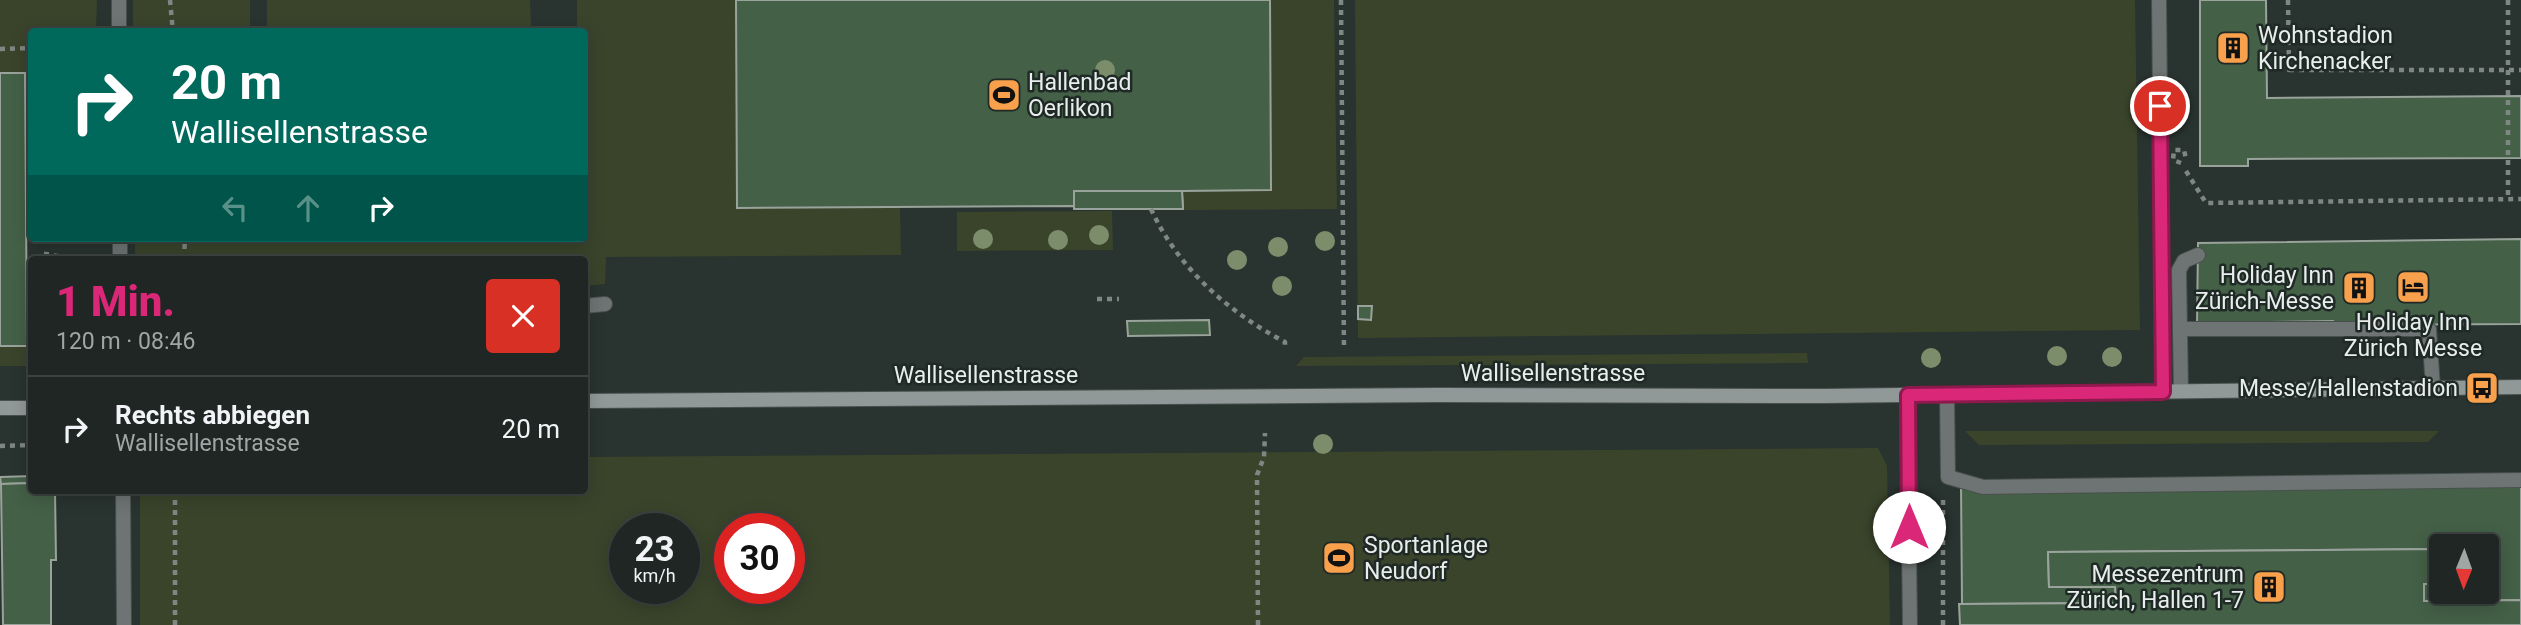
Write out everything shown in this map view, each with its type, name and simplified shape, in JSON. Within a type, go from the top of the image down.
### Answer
[{"type":"street","points":[[119,0],[119,28]]},
{"type":"street","points":[[2159,0],[2163,392]]},
{"type":"street","points":[[2181,391],[2179,270],[2183,261],[2198,255]]},
{"type":"street","points":[[588,306],[605,304]]},
{"type":"street","points":[[2179,328],[2429,329],[2433,388]]},
{"type":"street","name":"Wallisellenstrasse","points":[[588,401],[1437,395],[1947,395],[2521,387]]},
{"type":"street","points":[[1908,395],[1910,625]]},
{"type":"street","points":[[1947,395],[1948,477],[1983,487],[2521,480]]},
{"type":"street","points":[[0,408],[28,408]]},
{"type":"street","points":[[123,494],[124,625]]},
{"type":"path","points":[[170,0],[173,28]]},
{"type":"path","points":[[1341,0],[1340,215],[1344,350]]},
{"type":"path","points":[[2288,0],[2289,71],[2521,70]]},
{"type":"path","points":[[2508,0],[2508,199]]},
{"type":"path","points":[[0,48],[28,48]]},
{"type":"path","points":[[2186,159],[2184,150],[2174,150],[2173,160],[2181,163],[2206,204],[2521,199]]},
{"type":"path","points":[[1151,209],[1171,244],[1196,276],[1241,316],[1285,342],[1284,349]]},
{"type":"path","points":[[40,256],[40,253],[55,256]]},
{"type":"path","points":[[1097,299],[1119,299]]},
{"type":"path","points":[[1258,625],[1257,474],[1264,457],[1265,433]]},
{"type":"path","points":[[0,446],[28,445]]},
{"type":"path","points":[[1943,625],[1942,507],[1948,477]]},
{"type":"path","points":[[175,494],[175,625]]},
{"type":"green space","points":[[0,0],[97,0],[96,28],[28,28],[28,73],[0,73]]},
{"type":"green space","points":[[133,0],[250,0],[250,28],[133,28]]},
{"type":"green space","points":[[267,0],[530,0],[531,28],[267,28]]},
{"type":"green space","points":[[577,0],[736,0],[737,208],[900,207],[901,255],[606,257],[605,284],[588,286],[588,256],[135,256],[135,242],[588,242],[588,28],[577,28]]},
{"type":"green space","points":[[1270,0],[1334,0],[1337,209],[1183,210],[1182,191],[1271,190]]},
{"type":"green space","points":[[1355,0],[2135,0],[2140,330],[1358,338]]},
{"type":"green space","points":[[1112,211],[1113,250],[957,251],[957,212]]},
{"type":"green space","points":[[28,304],[28,366],[0,366],[0,346],[27,345]]},
{"type":"green space","points":[[1807,353],[1808,363],[1296,366],[1304,357]]},
{"type":"green space","points":[[1965,431],[2439,431],[2428,442],[1979,445]]},
{"type":"green space","name":"Sportanlage Neudorf","points":[[1878,448],[1887,466],[1890,625],[140,625],[140,494],[588,494],[588,457]]},
{"type":"building","name":"Hallenbad Oerlikon","points":[[736,0],[1270,0],[1271,190],[1182,191],[1183,209],[1074,209],[1074,206],[737,208]]},
{"type":"building","name":"Wohnstadion Kirchenacker","points":[[2200,0],[2266,0],[2267,98],[2521,96],[2521,158],[2248,159],[2248,166],[2200,166]]},
{"type":"building","points":[[0,73],[25,73],[27,346],[0,346]]},
{"type":"building","points":[[1074,191],[1182,191],[1183,209],[1074,209]]},
{"type":"building","name":"Holiday Inn Zürich-Messe","points":[[2521,239],[2521,324],[2333,325],[2333,321],[2197,323],[2198,243]]},
{"type":"building","points":[[1358,306],[1372,306],[1371,320],[1358,319]]},
{"type":"building","points":[[1209,320],[1210,335],[1128,336],[1127,321]]},
{"type":"building","points":[[28,476],[28,483],[1,484],[0,477]]},
{"type":"building","points":[[2521,479],[2521,600],[2499,600],[2499,534],[2429,534],[2429,549],[2048,552],[2049,587],[2115,587],[2116,603],[1962,604],[1961,483]]},
{"type":"building","points":[[28,483],[28,494],[55,494],[56,560],[51,560],[51,625],[3,625],[1,484]]},
{"type":"building","name":"Messezentrum Zürich, Hallen 1-7","points":[[2429,549],[2429,584],[2424,584],[2424,601],[2429,601],[2429,604],[2499,604],[2499,600],[2521,600],[2521,625],[1960,625],[1959,604],[2116,603],[2115,587],[2049,587],[2048,552]]},
{"type":"building","points":[[2424,584],[2429,584],[2429,601],[2424,601]]},
{"type":"place","name":"Wohnstadion Kirchenacker","points":[[2233,48]]},
{"type":"place","name":"Hallenbad Oerlikon","points":[[1004,95]]},
{"type":"place","name":"Holiday Inn Zürich Messe","points":[[2413,287]]},
{"type":"place","name":"Holiday Inn Zürich-Messe","points":[[2359,288]]},
{"type":"place","name":"Messe/Hallenstadion","points":[[2482,388]]},
{"type":"place","name":"Sportanlage Neudorf","points":[[1339,558]]},
{"type":"place","name":"Messezentrum Zürich, Hallen 1-7","points":[[2269,587]]},
{"type":"route","points":[[1909,527],[1908,395],[2163,392],[2160,106]]}]
